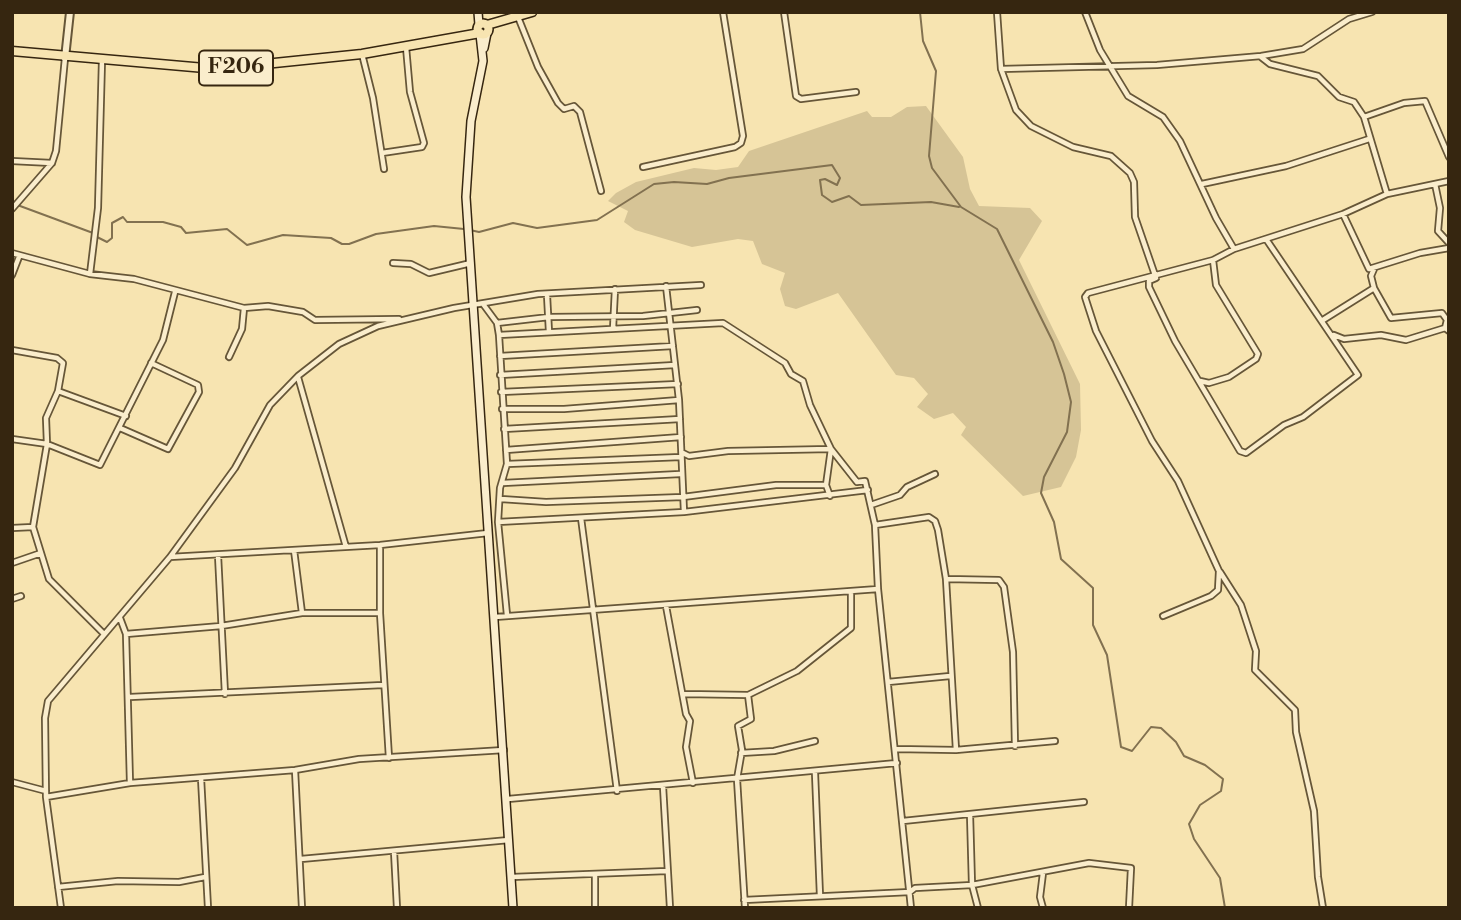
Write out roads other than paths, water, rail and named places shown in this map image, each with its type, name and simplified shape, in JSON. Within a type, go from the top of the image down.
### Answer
[{"type":"main road","points":[[480,12],[483,29],[482,55],[467,159],[473,306],[505,750],[513,908]]},
{"type":"main road","name":"F206","points":[[12,51],[65,58],[216,69],[362,54],[458,39],[532,12]]},
{"type":"street","points":[[12,209],[52,163],[59,138],[70,12]]},
{"type":"street","points":[[643,167],[735,147],[741,143],[743,136],[723,12]]},
{"type":"street","points":[[784,12],[796,96],[801,99],[856,92]]},
{"type":"street","points":[[997,12],[1001,69],[1016,110],[1031,126],[1073,147],[1111,156],[1130,173],[1134,182],[1135,217],[1156,278]]},
{"type":"street","points":[[1085,12],[1100,50],[1128,96],[1163,117],[1180,141],[1216,218],[1234,249]]},
{"type":"street","points":[[1001,69],[1110,66],[1261,56],[1303,49],[1349,19],[1372,12]]},
{"type":"street","points":[[517,17],[538,67],[558,103],[564,109],[575,106],[580,112],[601,191]]},
{"type":"street","points":[[382,153],[422,148],[424,143],[411,92],[407,47]]},
{"type":"street","points":[[362,54],[384,169]]},
{"type":"street","points":[[1261,56],[1270,64],[1318,76],[1339,97],[1354,102],[1364,117],[1387,194]]},
{"type":"street","points":[[90,274],[98,208],[102,60]]},
{"type":"street","points":[[1364,117],[1404,103],[1425,101],[1449,157]]},
{"type":"street","points":[[1201,184],[1286,166],[1369,139]]},
{"type":"street","points":[[12,161],[52,163]]},
{"type":"street","points":[[1323,908],[1318,877],[1314,811],[1296,732],[1295,710],[1255,670],[1256,650],[1241,606],[1219,571],[1200,524],[1142,423],[1084,302],[1088,293],[1156,278],[1213,261],[1234,249],[1343,214],[1387,194],[1449,181]]},
{"type":"street","points":[[1435,184],[1440,208],[1438,231],[1449,243]]},
{"type":"street","points":[[1343,214],[1365,266],[1374,268],[1420,253],[1449,248]]},
{"type":"street","points":[[1156,278],[1149,281],[1149,287],[1167,326],[1240,451],[1250,451],[1284,425],[1303,417],[1358,375],[1266,239]]},
{"type":"street","points":[[12,253],[90,274],[134,279],[244,308],[268,306],[303,312],[315,320],[391,317],[403,320]]},
{"type":"street","points":[[12,275],[19,257]]},
{"type":"street","points":[[1200,381],[1209,383],[1229,377],[1256,359],[1258,354],[1216,285],[1213,261]]},
{"type":"street","points":[[393,263],[411,264],[429,273],[471,263]]},
{"type":"street","points":[[1330,333],[1344,339],[1381,335],[1406,340],[1447,329],[1447,320],[1442,313],[1391,318],[1374,288],[1371,276],[1374,268]]},
{"type":"street","points":[[61,908],[46,794],[45,718],[48,701],[170,557],[234,468],[271,405],[298,376],[339,344],[378,326],[426,313],[548,295],[701,285]]},
{"type":"street","points":[[666,286],[678,384],[684,512]]},
{"type":"street","points":[[1323,320],[1374,288]]},
{"type":"street","points":[[613,329],[615,289]]},
{"type":"street","points":[[12,439],[47,444],[100,465],[163,340],[175,291]]},
{"type":"street","points":[[548,295],[549,332]]},
{"type":"street","points":[[483,304],[497,323],[499,335],[507,464],[498,522],[507,615]]},
{"type":"street","points":[[229,357],[242,329],[244,308]]},
{"type":"street","points":[[497,323],[549,317],[612,317],[697,310]]},
{"type":"street","points":[[499,335],[723,323],[785,363],[791,374],[803,381],[810,405],[831,449],[857,482],[865,481],[875,524],[878,589],[911,908]]},
{"type":"street","points":[[500,356],[673,346]]},
{"type":"street","points":[[12,350],[61,360],[58,391],[46,418],[47,444],[33,527],[49,579],[104,634]]},
{"type":"street","points":[[120,428],[168,449],[199,392],[198,385],[151,363]]},
{"type":"street","points":[[500,375],[675,365]]},
{"type":"street","points":[[298,376],[346,547]]},
{"type":"street","points":[[1205,391],[1209,383]]},
{"type":"street","points":[[501,392],[678,384]]},
{"type":"street","points":[[58,391],[126,416]]},
{"type":"street","points":[[502,409],[564,409],[679,400]]},
{"type":"street","points":[[504,429],[680,419]]},
{"type":"street","points":[[506,450],[681,437]]},
{"type":"street","points":[[507,464],[681,457],[683,453],[689,456],[728,451],[831,449]]},
{"type":"street","points":[[830,496],[826,485],[831,449]]},
{"type":"street","points":[[503,483],[681,474]]},
{"type":"street","points":[[871,505],[900,495],[908,487],[935,474]]},
{"type":"street","points":[[501,499],[546,502],[683,497],[776,485],[826,485]]},
{"type":"street","points":[[498,522],[684,512],[868,490]]},
{"type":"street","points":[[875,524],[922,517],[935,521],[946,579],[956,750]]},
{"type":"street","points":[[581,518],[617,791]]},
{"type":"street","points":[[12,528],[33,527]]},
{"type":"street","points":[[170,557],[380,545],[489,533]]},
{"type":"street","points":[[380,545],[383,685],[389,758]]},
{"type":"street","points":[[294,550],[302,613]]},
{"type":"street","points":[[12,564],[41,552]]},
{"type":"street","points":[[218,555],[225,694]]},
{"type":"street","points":[[1163,616],[1211,596],[1218,590],[1219,571]]},
{"type":"street","points":[[946,579],[999,580],[1004,587],[1013,652],[1015,746]]},
{"type":"street","points":[[495,617],[878,589]]},
{"type":"street","points":[[684,694],[748,695],[797,671],[844,637],[853,622],[851,592]]},
{"type":"street","points":[[12,599],[21,596]]},
{"type":"street","points":[[666,606],[686,715],[690,721],[686,747],[693,783]]},
{"type":"street","points":[[126,634],[221,626],[302,613],[380,613]]},
{"type":"street","points":[[119,617],[126,634],[130,697],[130,783]]},
{"type":"street","points":[[888,682],[950,676]]},
{"type":"street","points":[[130,697],[383,685]]},
{"type":"street","points":[[745,908],[737,779],[741,753],[738,726],[751,719],[748,695]]},
{"type":"street","points":[[741,753],[774,751],[815,741]]},
{"type":"street","points":[[895,749],[956,750],[1055,741]]},
{"type":"street","points":[[12,782],[46,794],[130,783],[295,770],[351,760],[505,750]]},
{"type":"street","points":[[508,799],[897,764]]},
{"type":"street","points":[[295,770],[302,908]]},
{"type":"street","points":[[815,773],[820,895]]},
{"type":"street","points":[[201,778],[208,908]]},
{"type":"street","points":[[663,786],[670,908]]},
{"type":"street","points":[[904,821],[1084,802]]},
{"type":"street","points":[[970,814],[972,885],[978,908]]},
{"type":"street","points":[[301,859],[510,840]]},
{"type":"street","points":[[394,851],[397,908]]},
{"type":"street","points":[[744,900],[910,892],[915,888],[972,885],[1089,863],[1128,866],[1132,872],[1129,908]]},
{"type":"street","points":[[512,877],[667,871]]},
{"type":"street","points":[[1043,873],[1040,897],[1043,908]]},
{"type":"street","points":[[595,874],[595,908]]},
{"type":"street","points":[[58,887],[118,881],[179,882],[205,877]]},
{"type":"waterway","points":[[920,12],[923,41],[936,71],[929,156],[932,168],[961,207],[997,229],[1053,342],[1064,374],[1071,402],[1067,432],[1044,477],[1041,493],[1054,522],[1061,559],[1093,588],[1093,625],[1107,655],[1121,747],[1132,751],[1151,727],[1161,728],[1176,742],[1184,756],[1205,765],[1223,779],[1221,791],[1200,805],[1189,824],[1194,839],[1220,878],[1225,908]]},
{"type":"waterway","points":[[470,230],[479,232],[513,223],[537,228],[597,220],[654,184],[707,184],[729,178],[832,165],[840,178],[837,185],[825,179],[820,180],[822,195],[832,202],[849,196],[861,205],[931,202],[959,207]]},
{"type":"waterway","points":[[12,203],[93,233]]},
{"type":"waterway","points":[[97,237],[107,242],[112,238],[112,223],[123,217],[127,222],[163,222],[181,227],[186,233],[227,229],[247,245],[283,235],[331,238],[342,244],[349,244],[376,234],[434,226],[464,229]]}]
